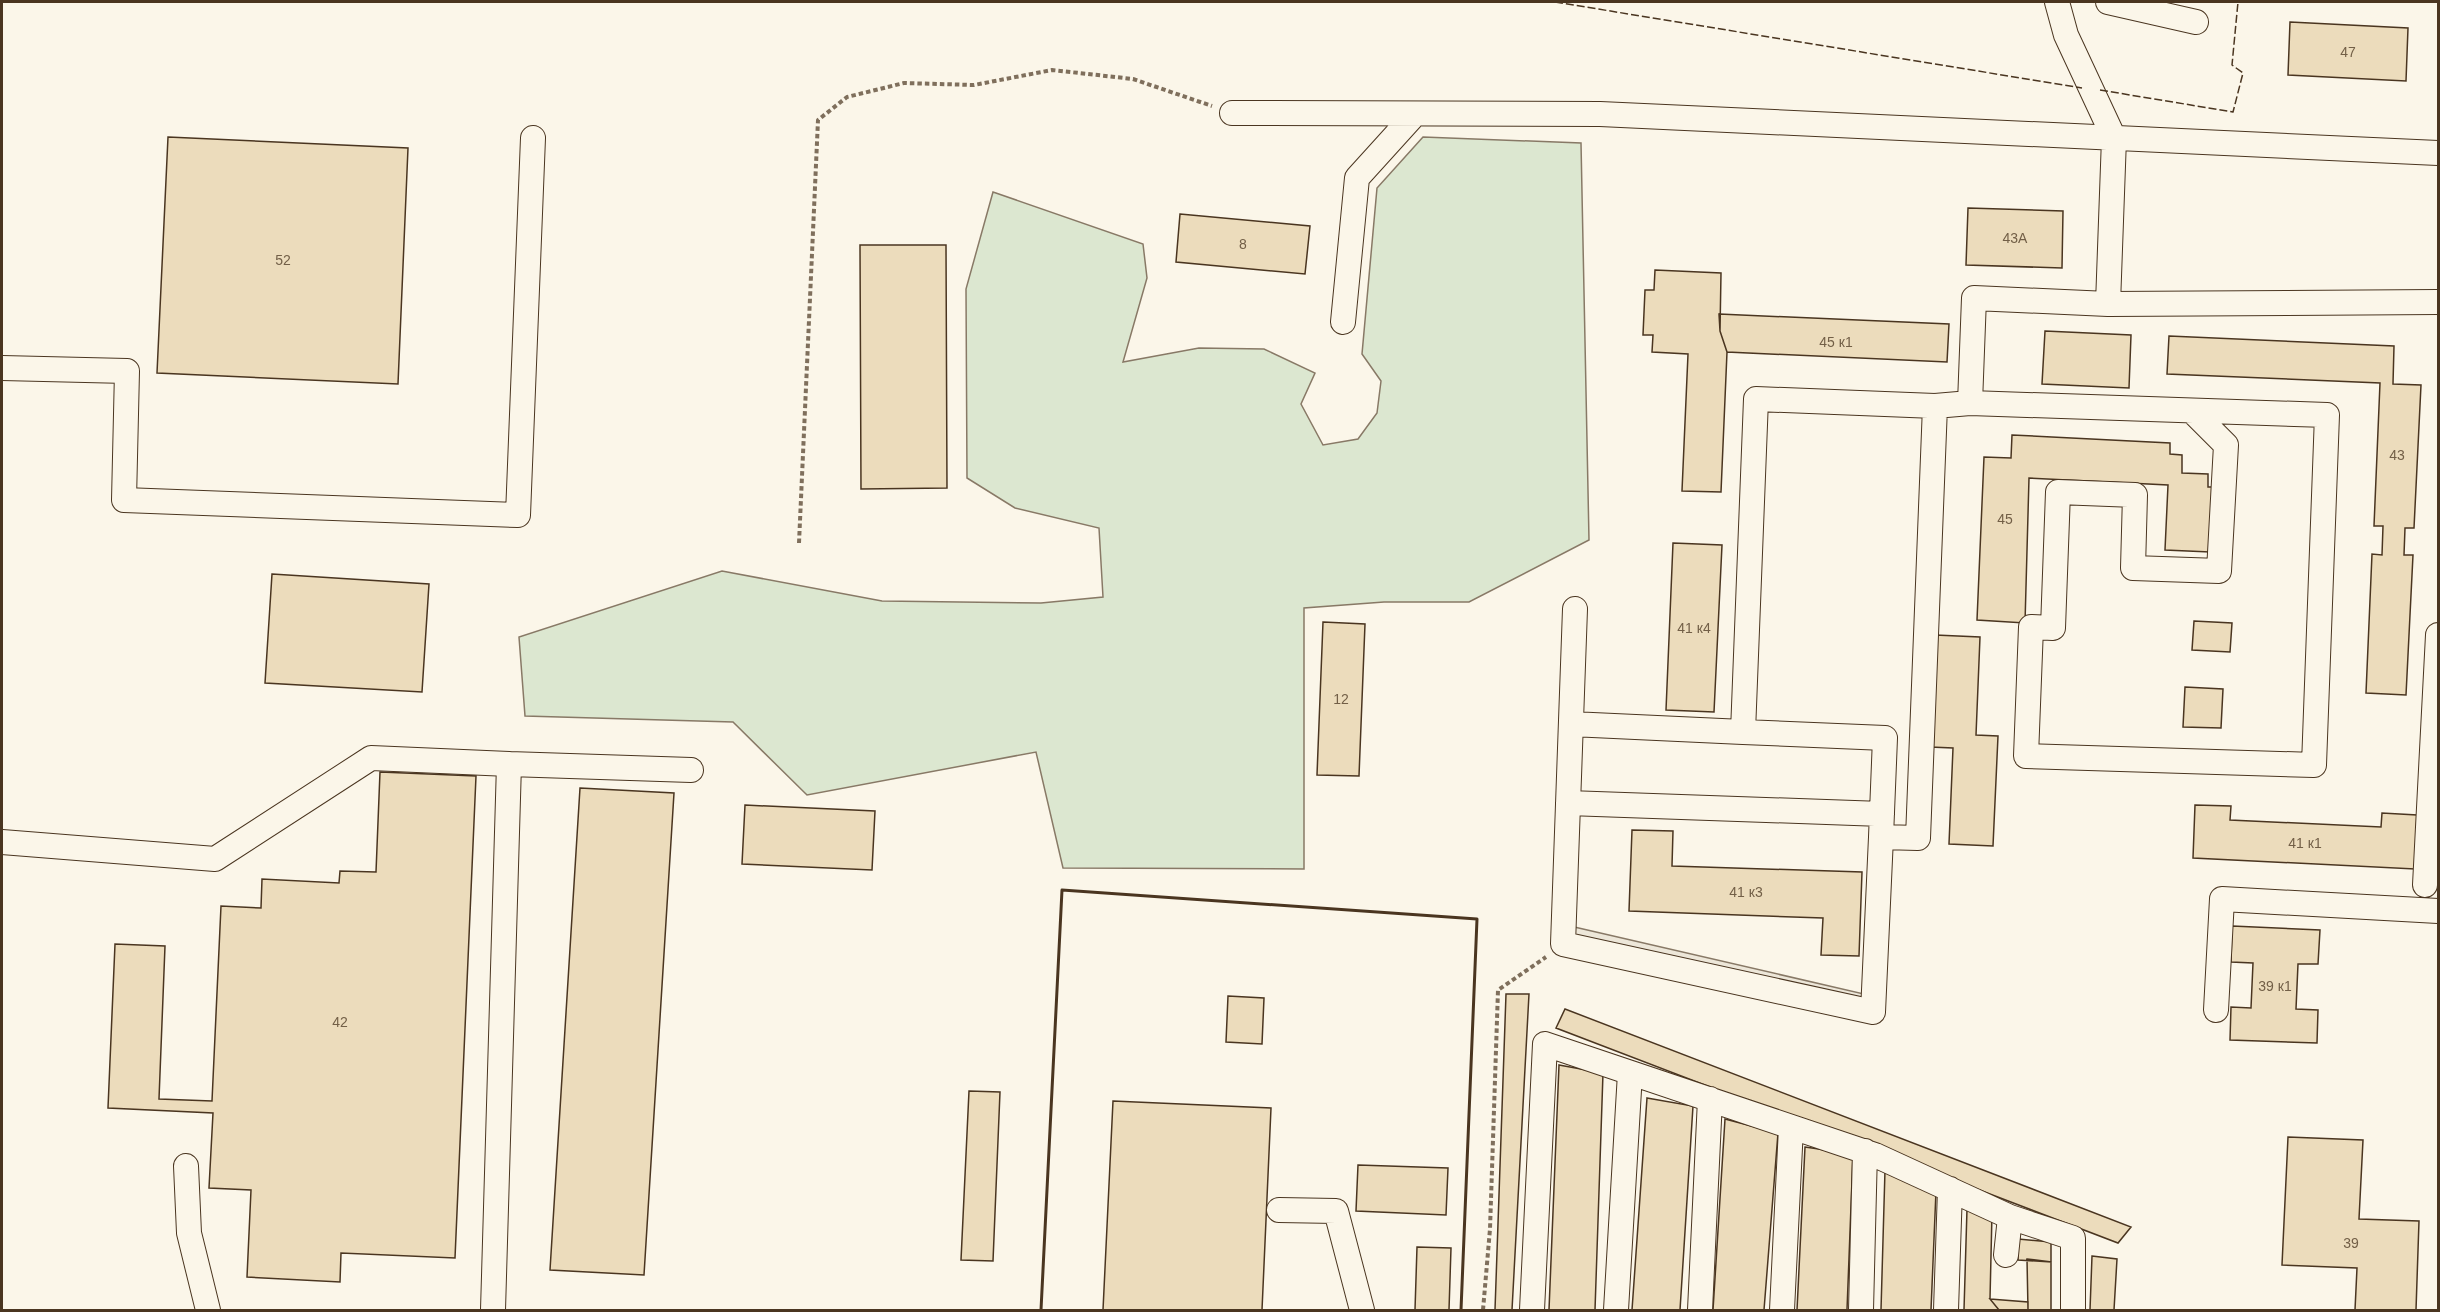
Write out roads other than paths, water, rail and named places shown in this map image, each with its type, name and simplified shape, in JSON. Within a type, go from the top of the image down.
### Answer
[{"type":"street","points":[[2057,2],[2066,35],[2114,138],[2108,304]]},
{"type":"street","points":[[2108,2],[2196,22]]},
{"type":"street","points":[[1232,113],[1600,114],[2439,153]]},
{"type":"street","points":[[1343,322],[1357,178],[1415,114]]},
{"type":"street","points":[[2,368],[127,371],[124,500],[518,515],[533,138]]},
{"type":"street","points":[[1970,403],[1974,298],[2108,304],[2439,303]]},
{"type":"street","points":[[1743,732],[1756,399],[1935,406],[1970,403],[2326,415],[2314,765],[2026,756],[2031,627],[2053,628],[2058,492],[2135,495],[2133,568],[2219,571],[2226,444],[2192,411]]},
{"type":"street","points":[[1568,803],[1881,825],[1918,838],[1935,406]]},
{"type":"street","points":[[1570,724],[1885,738],[1873,1012],[1563,944],[1570,724],[1575,609]]},
{"type":"street","points":[[2425,885],[2439,635]]},
{"type":"street","points":[[2,842],[215,859],[371,758],[691,770]]},
{"type":"street","points":[[493,1311],[509,764]]},
{"type":"street","points":[[2216,1010],[2222,899],[2439,911]]},
{"type":"street","points":[[1532,1311],[1545,1044],[1865,1151],[2010,1217],[2073,1238],[2073,1311]]},
{"type":"street","points":[[1616,1311],[1630,1072]]},
{"type":"street","points":[[1700,1311],[1710,1099]]},
{"type":"street","points":[[1782,1311],[1791,1126]]},
{"type":"street","points":[[1861,1311],[1865,1151]]},
{"type":"street","points":[[186,1166],[189,1233],[208,1311]]},
{"type":"street","points":[[1946,1311],[1950,1190]]},
{"type":"street","points":[[1280,1210],[1336,1211],[1362,1311]]},
{"type":"street","points":[[2006,1255],[2010,1217]]}]
